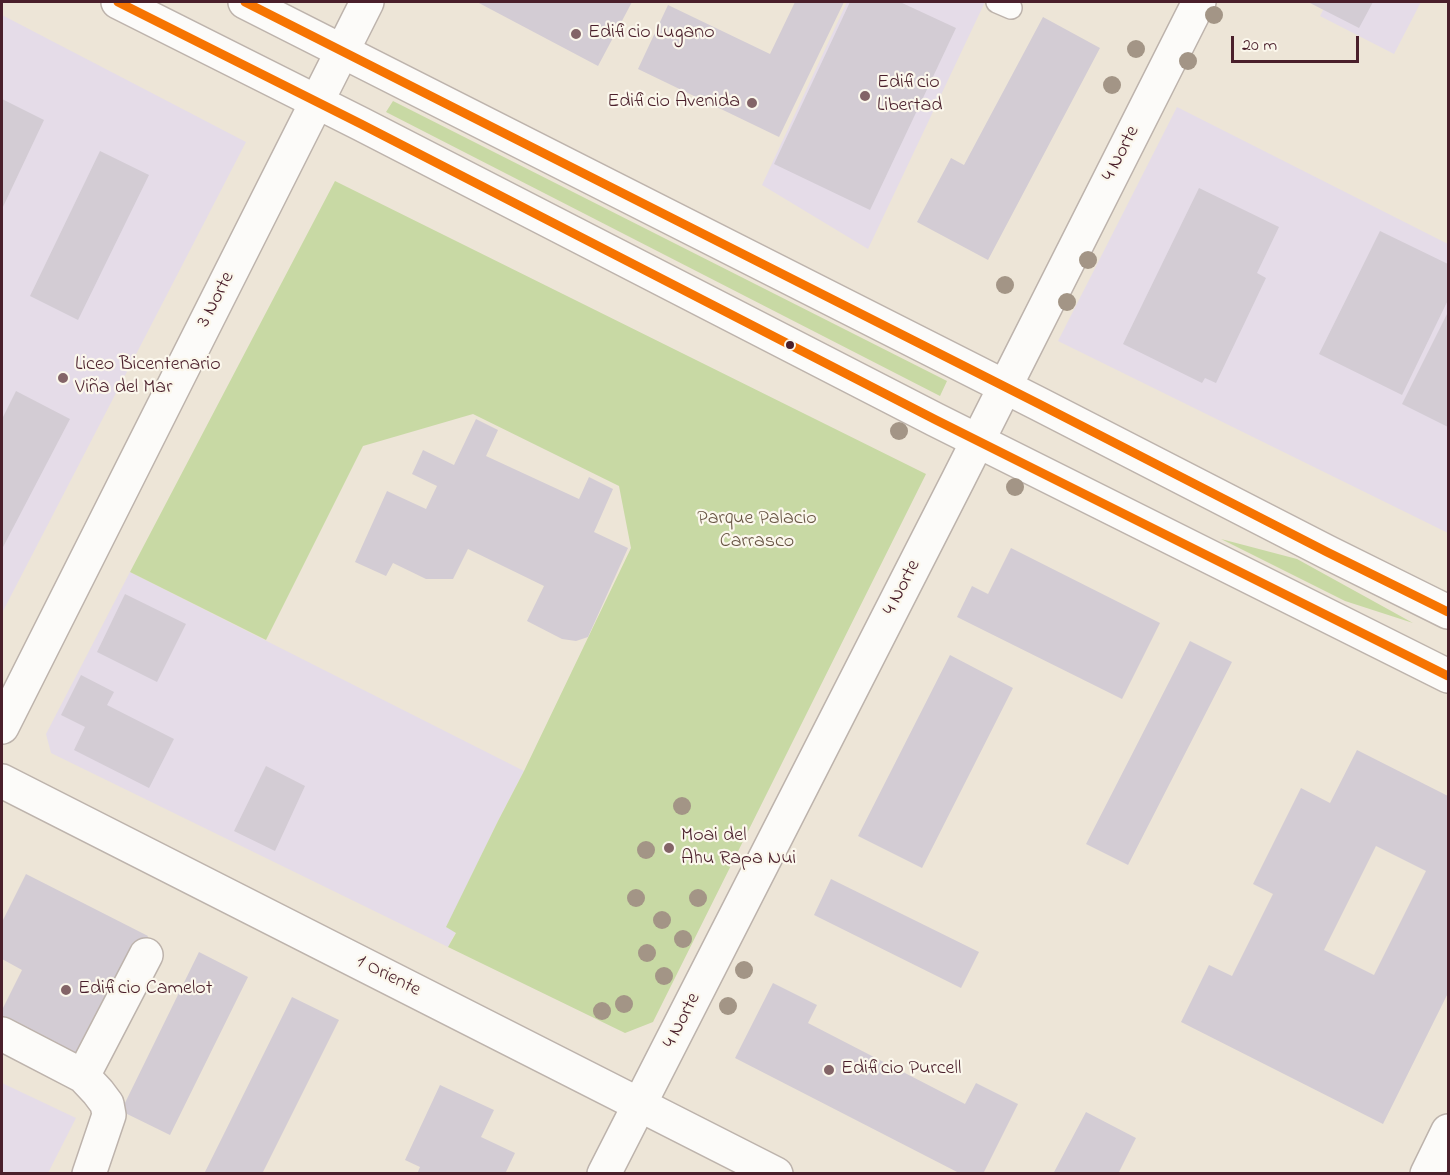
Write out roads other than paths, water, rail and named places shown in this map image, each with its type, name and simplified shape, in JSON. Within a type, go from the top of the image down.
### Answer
[{"type":"street","points":[[118,2],[978,441],[1449,676]]},
{"type":"street","points":[[245,2],[1449,612]]},
{"type":"street","name":"3 Norte","points":[[2,727],[367,2]]},
{"type":"street","name":"4 Norte","points":[[604,1173],[978,441],[1199,2]]},
{"type":"street","name":"1 Oriente","points":[[2,781],[776,1173]]},
{"type":"street","points":[[83,1076],[146,955]]},
{"type":"street","points":[[2,1034],[83,1076],[106,1104],[109,1115],[89,1173]]},
{"type":"street","points":[[1427,1173],[1449,1131]]},
{"type":"place","name":"Edificio Lugano","points":[[576,34]]},
{"type":"place","name":"Edificio Libertad","points":[[865,96]]},
{"type":"place","name":"Edificio Avenida","points":[[752,103]]},
{"type":"place","name":"Liceo Bicentenario Viña del Mar","points":[[63,378]]},
{"type":"place","name":"Moai del Ahu Rapa Nui","points":[[669,848]]},
{"type":"place","name":"Edificio Camelot","points":[[66,990]]},
{"type":"place","name":"Edificio Purcell","points":[[829,1070]]},
{"type":"park label","name":"Parque Palacio Carrasco","points":[[757,532]]}]
